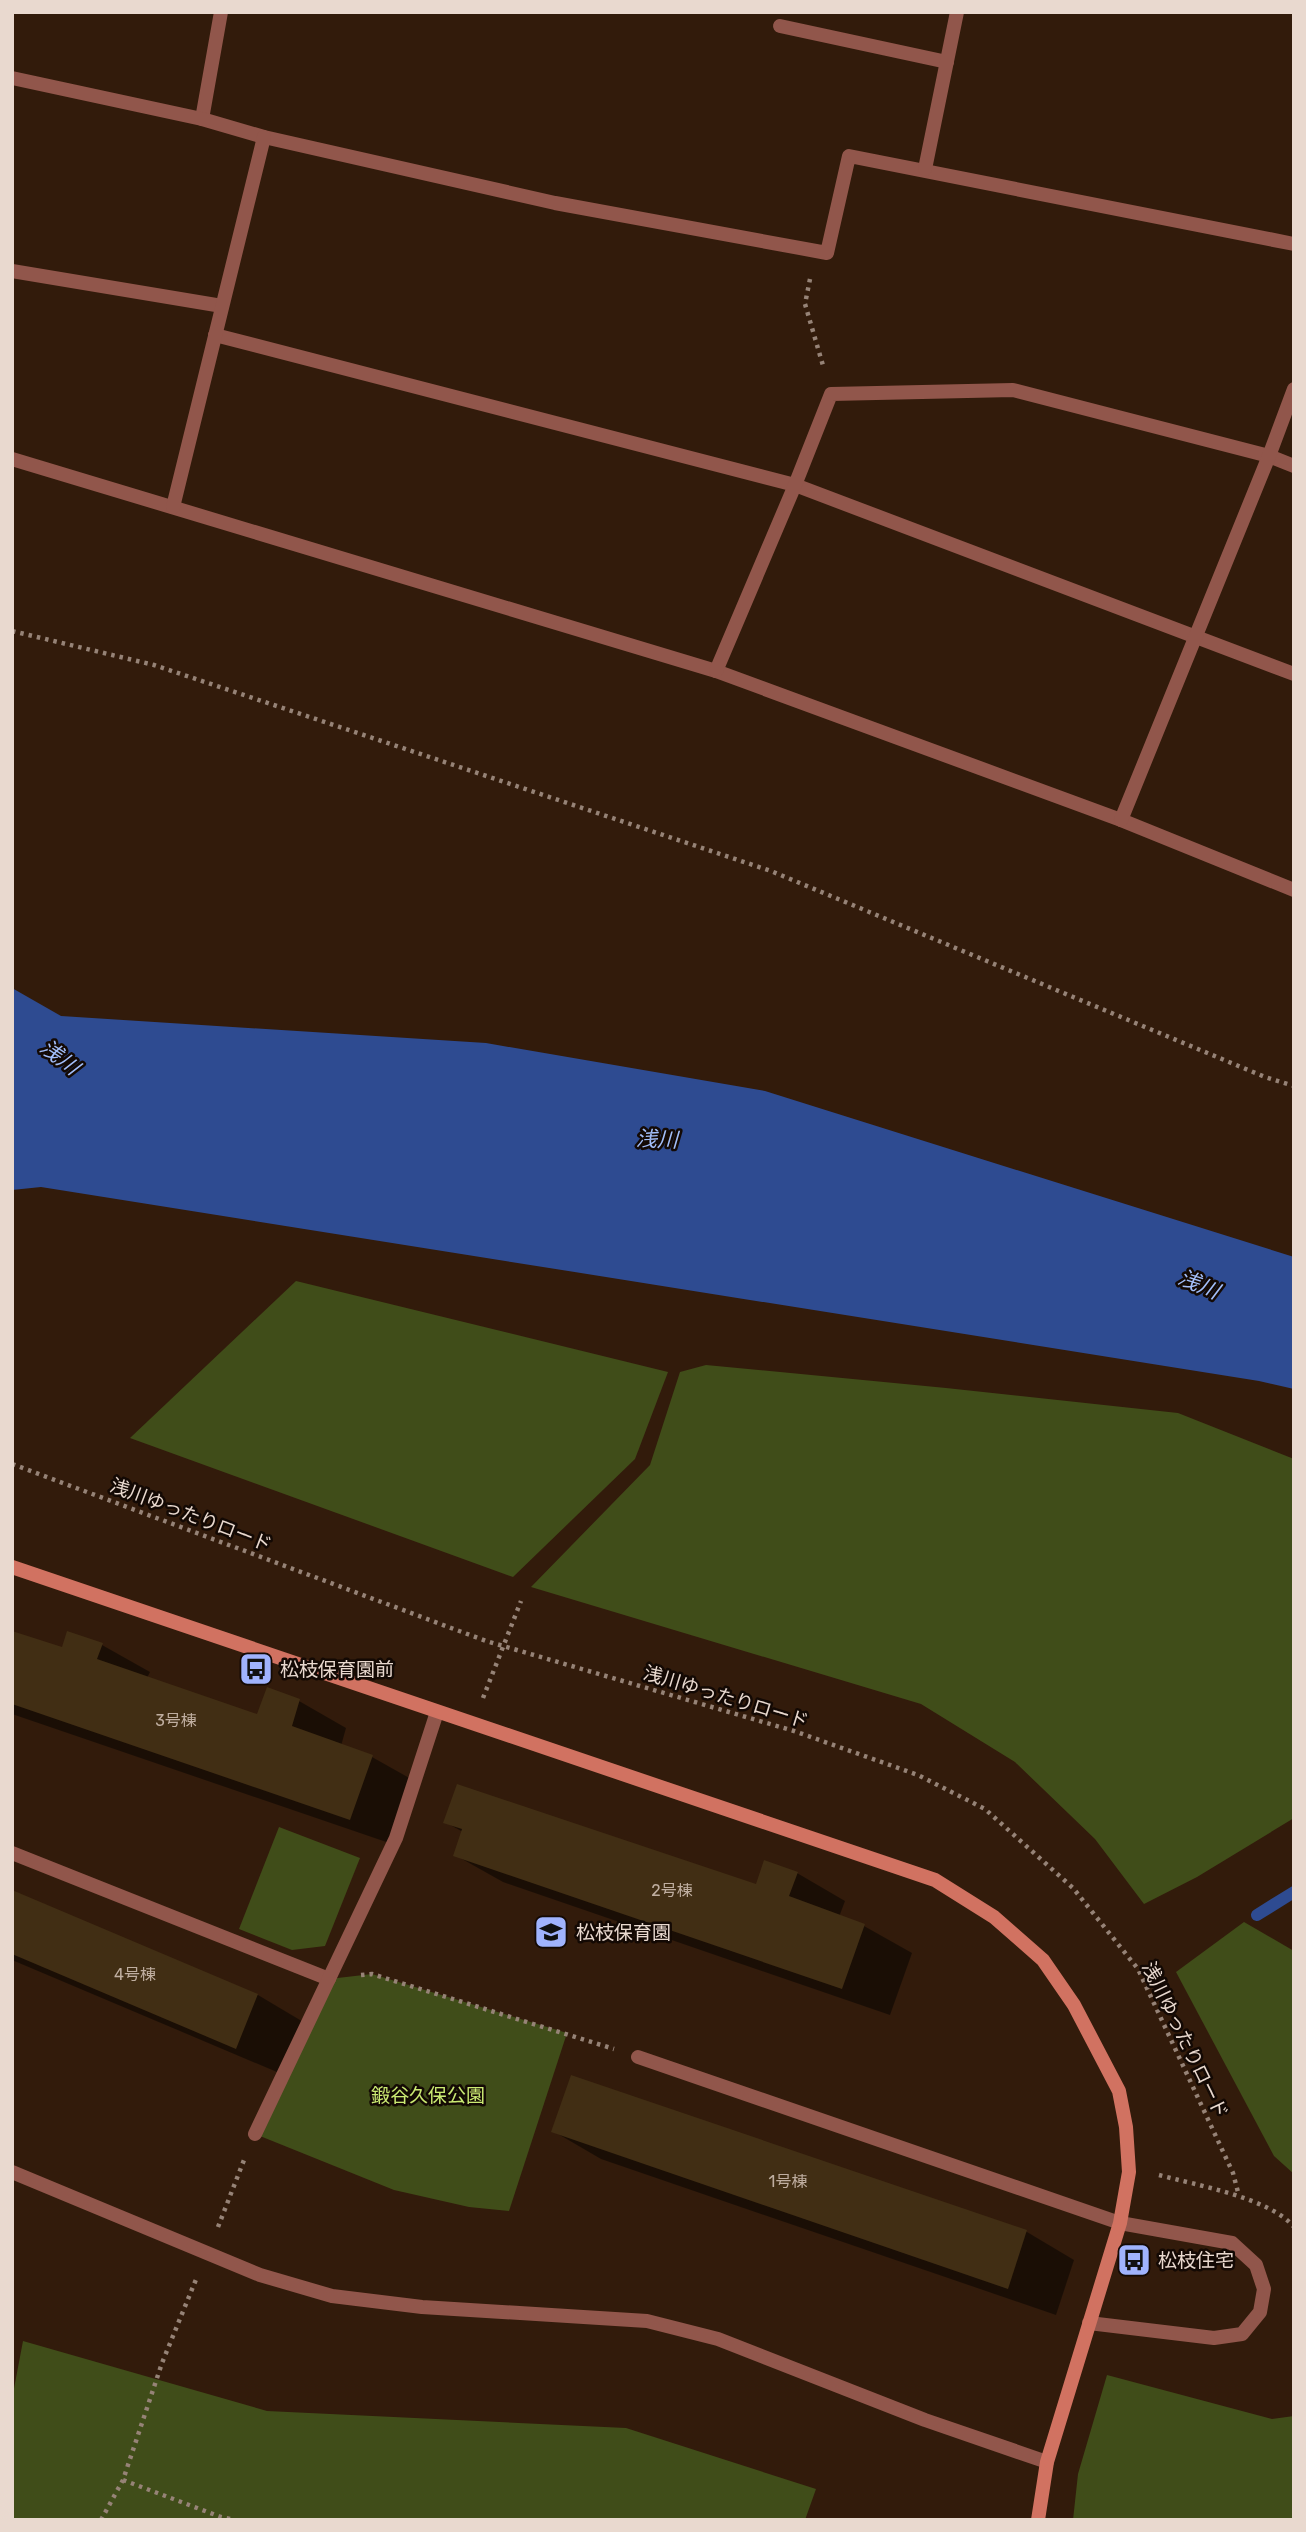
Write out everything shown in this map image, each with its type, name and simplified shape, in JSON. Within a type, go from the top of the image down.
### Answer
[{"type":"street","points":[[202,119],[221,12]]},
{"type":"street","points":[[925,169],[957,12]]},
{"type":"street","points":[[780,26],[947,62]]},
{"type":"street","points":[[12,78],[202,119],[264,137],[555,202],[827,253],[849,156],[1294,244]]},
{"type":"street","points":[[173,507],[264,137]]},
{"type":"street","points":[[12,271],[222,306]]},
{"type":"street","points":[[215,335],[795,485],[1294,674]]},
{"type":"street","points":[[1121,820],[1294,389]]},
{"type":"street","points":[[716,671],[831,394],[1013,390],[1269,456],[1294,466]]},
{"type":"street","points":[[12,459],[716,671],[1121,820],[1294,890]]},
{"type":"street","points":[[12,1567],[935,1880],[994,1917],[1043,1960],[1074,2005],[1119,2091],[1126,2127],[1129,2172],[1120,2223],[1047,2462],[1038,2520]]},
{"type":"street","points":[[255,2133],[396,1838],[437,1712]]},
{"type":"street","points":[[12,1853],[329,1979]]},
{"type":"street","points":[[638,2057],[1120,2223],[1232,2243],[1256,2265],[1264,2289],[1260,2312],[1242,2334],[1214,2338],[1089,2323]]},
{"type":"street","points":[[12,2172],[260,2275],[332,2296],[422,2307],[647,2320],[718,2339],[925,2420],[1047,2462]]},
{"type":"path","points":[[815,251],[805,304],[831,394]]},
{"type":"path","points":[[12,631],[154,665],[771,871],[1294,1087]]},
{"type":"path","name":"浅川ゆったりロード","points":[[12,1464],[504,1646],[794,1731],[918,1775],[985,1809],[1073,1888],[1138,1969],[1233,2173],[1239,2196]]},
{"type":"path","points":[[481,1704],[521,1601]]},
{"type":"path","points":[[329,1979],[372,1974],[638,2057]]},
{"type":"path","points":[[101,2520],[123,2480],[162,2363],[255,2133]]},
{"type":"path","points":[[1159,2175],[1239,2196],[1287,2219],[1294,2227]]},
{"type":"path","points":[[123,2480],[235,2520]]},
{"type":"green space","points":[[296,1281],[668,1372],[635,1459],[513,1577],[130,1438]]},
{"type":"green space","points":[[706,1365],[1178,1413],[1294,1459],[1294,1818],[1197,1877],[1144,1904],[1095,1839],[1015,1762],[921,1704],[531,1587],[650,1465],[680,1372]]},
{"type":"green space","points":[[279,1827],[360,1858],[325,1946],[292,1950],[239,1929]]},
{"type":"green space","points":[[1244,1922],[1294,1951],[1294,2174],[1274,2156],[1176,1972]]},
{"type":"green space","name":"鍛谷久保公園","points":[[372,1974],[567,2033],[509,2211],[469,2207],[394,2190],[255,2134],[329,1979]]},
{"type":"green space","points":[[23,2341],[267,2411],[626,2428],[816,2489],[805,2520],[12,2520],[12,2399]]},
{"type":"green space","points":[[1107,2375],[1272,2419],[1294,2416],[1294,2520],[1073,2520],[1078,2474]]},
{"type":"water","name":"浅川","points":[[12,988],[61,1016],[486,1043],[765,1091],[1294,1257],[1294,1389],[1259,1381],[41,1187],[12,1190]]},
{"type":"building","points":[[12,1631],[62,1647],[67,1631],[103,1643],[97,1659],[257,1714],[267,1687],[300,1699],[292,1726],[373,1755],[350,1820],[12,1704]]},
{"type":"building","points":[[457,1784],[756,1884],[764,1860],[798,1872],[789,1896],[865,1924],[842,1989],[453,1856],[462,1829],[443,1823]]},
{"type":"building","points":[[12,1890],[258,1994],[236,2049],[12,1954]]},
{"type":"building","points":[[571,2075],[1027,2230],[1008,2289],[551,2132]]},
{"type":"waterway","points":[[1257,1915],[1294,1892]]},
{"type":"place","name":"松枝保育園前","points":[[256,1669]]},
{"type":"place","name":"松枝保育園","points":[[551,1932]]},
{"type":"place","name":"松枝住宅","points":[[1134,2260]]}]
